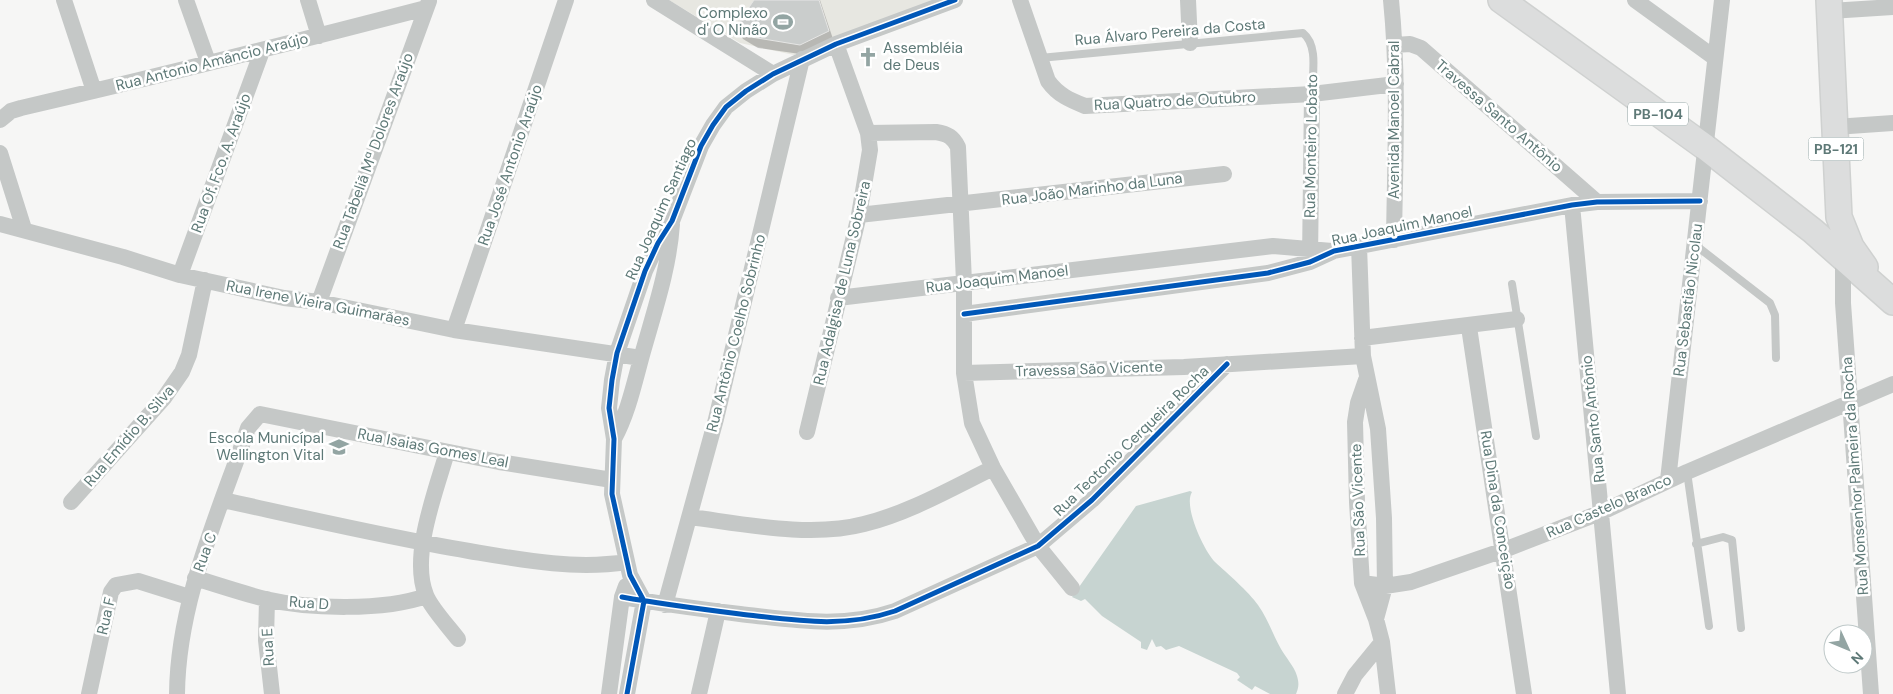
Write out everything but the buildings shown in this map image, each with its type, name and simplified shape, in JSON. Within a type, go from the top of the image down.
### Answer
[{"type":"main road","name":"PB-104","points":[[1501,0],[1705,147],[1813,231],[1886,295]]},
{"type":"main road","name":"PB-121","points":[[1829,6],[1839,217],[1852,246],[1886,295]]},
{"type":"main road","points":[[1813,231],[1828,228],[1839,217]]},
{"type":"street","points":[[64,0],[94,91]]},
{"type":"street","points":[[186,0],[208,62]]},
{"type":"street","points":[[308,0],[319,36]]},
{"type":"street","name":"Rua José Antonio Araújo","points":[[454,330],[566,0]]},
{"type":"street","points":[[654,0],[773,74]]},
{"type":"street","name":"Rua Joaquim Santiago","points":[[644,601],[629,569],[614,506],[612,480],[614,440],[609,408],[617,353],[645,271],[658,243],[672,221],[702,146],[713,125],[733,102],[746,91],[773,74],[836,44],[955,0]]},
{"type":"street","name":"Rua Quatro de Outubro","points":[[1020,0],[1048,81],[1054,89],[1070,100],[1085,106],[1312,94],[1396,84]]},
{"type":"street","points":[[1188,0],[1190,43]]},
{"type":"street","name":"Avenida Manoel Cabral","points":[[1391,0],[1396,84],[1394,240]]},
{"type":"street","points":[[1635,0],[1715,58]]},
{"type":"street","name":"Rua Sebastião Nicolau","points":[[1668,480],[1722,0]]},
{"type":"street","name":"Rua Antonio Amâncio Araújo","points":[[0,120],[11,111],[21,108],[208,62],[262,52],[428,4]]},
{"type":"street","name":"Rua Tabeliã Mª Dolores Araújo","points":[[319,302],[397,83],[428,4]]},
{"type":"street","points":[[1829,6],[1893,7]]},
{"type":"street","points":[[836,44],[868,133],[936,132],[947,134],[954,138],[958,147],[964,282],[964,373],[972,423],[993,468],[1038,546],[1072,588]]},
{"type":"street","name":"Travessa Santo Antônio","points":[[1395,45],[1410,44],[1421,48],[1596,202]]},
{"type":"street","name":"Rua Of. Fco. A. Araújo","points":[[180,275],[262,52]]},
{"type":"street","name":"Rua Antônio Coelho Sobrinho","points":[[665,605],[716,419],[802,59]]},
{"type":"street","name":"Rua Monteiro Lobato","points":[[1310,255],[1312,94]]},
{"type":"street","points":[[1835,127],[1893,123]]},
{"type":"street","name":"Rua Adalgisa de Luna Sobreira","points":[[807,432],[868,171],[870,150],[868,133]]},
{"type":"street","points":[[0,152],[24,229]]},
{"type":"street","name":"Rua João Marinho da Luna","points":[[859,215],[1224,174]]},
{"type":"street","name":"Rua Joaquim Manoel","points":[[964,314],[1268,273],[1310,255],[1572,205],[1596,202],[1700,200]]},
{"type":"street","name":"Rua Santo Antônio","points":[[1572,205],[1618,694]]},
{"type":"street","name":"Rua Joaquim Santiago","points":[[614,440],[629,406],[667,268],[672,221]]},
{"type":"street","name":"Rua Irene Vieira Guimarães","points":[[0,224],[24,229],[180,275],[284,298],[319,302],[454,330],[641,358]]},
{"type":"street","name":"Rua Joaquim Manoel","points":[[838,298],[1272,246],[1310,255]]},
{"type":"street","name":"Rua São Vicente","points":[[1359,246],[1363,356],[1366,380],[1374,399],[1378,429],[1384,518],[1385,586],[1376,619]]},
{"type":"street","name":"Rua Monsenhor Palmeira da Rocha","points":[[1843,258],[1850,402],[1871,694]]},
{"type":"street","name":"Rua Emídio B. Silva","points":[[72,502],[164,398],[182,372],[189,355],[204,280]]},
{"type":"street","points":[[1362,338],[1469,327],[1516,319]]},
{"type":"street","name":"Rua Dina da Conceição","points":[[1469,327],[1504,550],[1524,694]]},
{"type":"street","name":"Travessa São Vicente","points":[[964,373],[1227,364],[1363,356]]},
{"type":"street","name":"Rua Teotonio Cerqueira Rocha","points":[[622,597],[665,605],[792,620],[833,622],[873,618],[895,610],[1038,546],[1092,500],[1227,364]]},
{"type":"street","name":"Rua São Vicente","points":[[1366,380],[1358,403],[1355,422],[1362,583],[1376,619],[1382,642],[1388,694]]},
{"type":"street","name":"Rua Castelo Branco","points":[[1362,583],[1385,586],[1411,582],[1504,550],[1602,512],[1668,480],[1893,384]]},
{"type":"street","name":"Rua Isaias Gomes Leal","points":[[256,416],[267,414],[447,452],[612,480]]},
{"type":"street","name":"Rua C","points":[[177,694],[180,645],[189,597],[248,428],[256,416]]},
{"type":"street","points":[[447,452],[421,543],[426,596],[458,639]]},
{"type":"street","points":[[690,517],[772,527],[828,529],[864,524],[936,496],[993,468]]},
{"type":"street","points":[[223,500],[421,543],[530,562],[572,566],[607,565],[629,569],[622,597],[609,694]]},
{"type":"street","name":"Rua D","points":[[195,578],[267,599],[325,605],[398,604],[426,596]]},
{"type":"street","name":"Rua F","points":[[89,694],[111,592],[116,585],[138,581],[189,597]]},
{"type":"street","name":"Rua E","points":[[267,599],[266,640],[272,694]]},
{"type":"street","points":[[627,694],[644,601]]},
{"type":"street","points":[[699,694],[718,611]]},
{"type":"street","points":[[1345,694],[1355,675],[1382,642]]},
{"type":"lane","name":"Rua Álvaro Pereira da Costa","points":[[1040,58],[1303,33]]},
{"type":"lane","name":"Rua Monteiro Lobato","points":[[1303,33],[1310,41],[1312,50],[1312,94]]},
{"type":"lane","points":[[1694,244],[1770,303],[1775,315],[1776,358]]},
{"type":"lane","points":[[1512,284],[1516,319],[1536,436]]},
{"type":"lane","points":[[1687,472],[1709,626]]},
{"type":"lane","points":[[1696,544],[1723,537],[1732,540],[1741,628]]},
{"type":"shaded area","points":[[669,0],[950,0],[803,57],[740,43]]},
{"type":"shaded area","points":[[1192,492],[1190,507],[1192,517],[1201,539],[1215,562],[1249,594],[1262,610],[1281,649],[1296,672],[1298,687],[1296,694],[1270,694],[1255,686],[1252,690],[1237,680],[1240,677],[1237,673],[1179,646],[1166,650],[1161,646],[1156,647],[1152,639],[1147,650],[1141,648],[1141,642],[1102,616],[1085,599],[1081,601],[1072,597],[1136,506]]},
{"type":"cycle path","points":[[627,694],[644,601],[630,575],[612,494],[614,439],[609,408],[612,380],[617,353],[645,271],[658,243],[672,221],[701,146],[726,107],[746,91],[773,74],[836,44],[955,0]]},
{"type":"cycle path","points":[[964,314],[1268,273],[1310,262],[1334,251],[1572,205],[1597,202],[1700,201]]},
{"type":"cycle path","points":[[622,597],[740,614],[818,622],[856,620],[895,611],[1038,546],[1092,500],[1227,364]]},
{"type":"place","name":"Complexo d' O Ninão","points":[[783,22]]},
{"type":"place","name":"Assembléia de Deus","points":[[868,57]]},
{"type":"place","name":"Escola Municípal Wellington Vital","points":[[339,447]]}]
